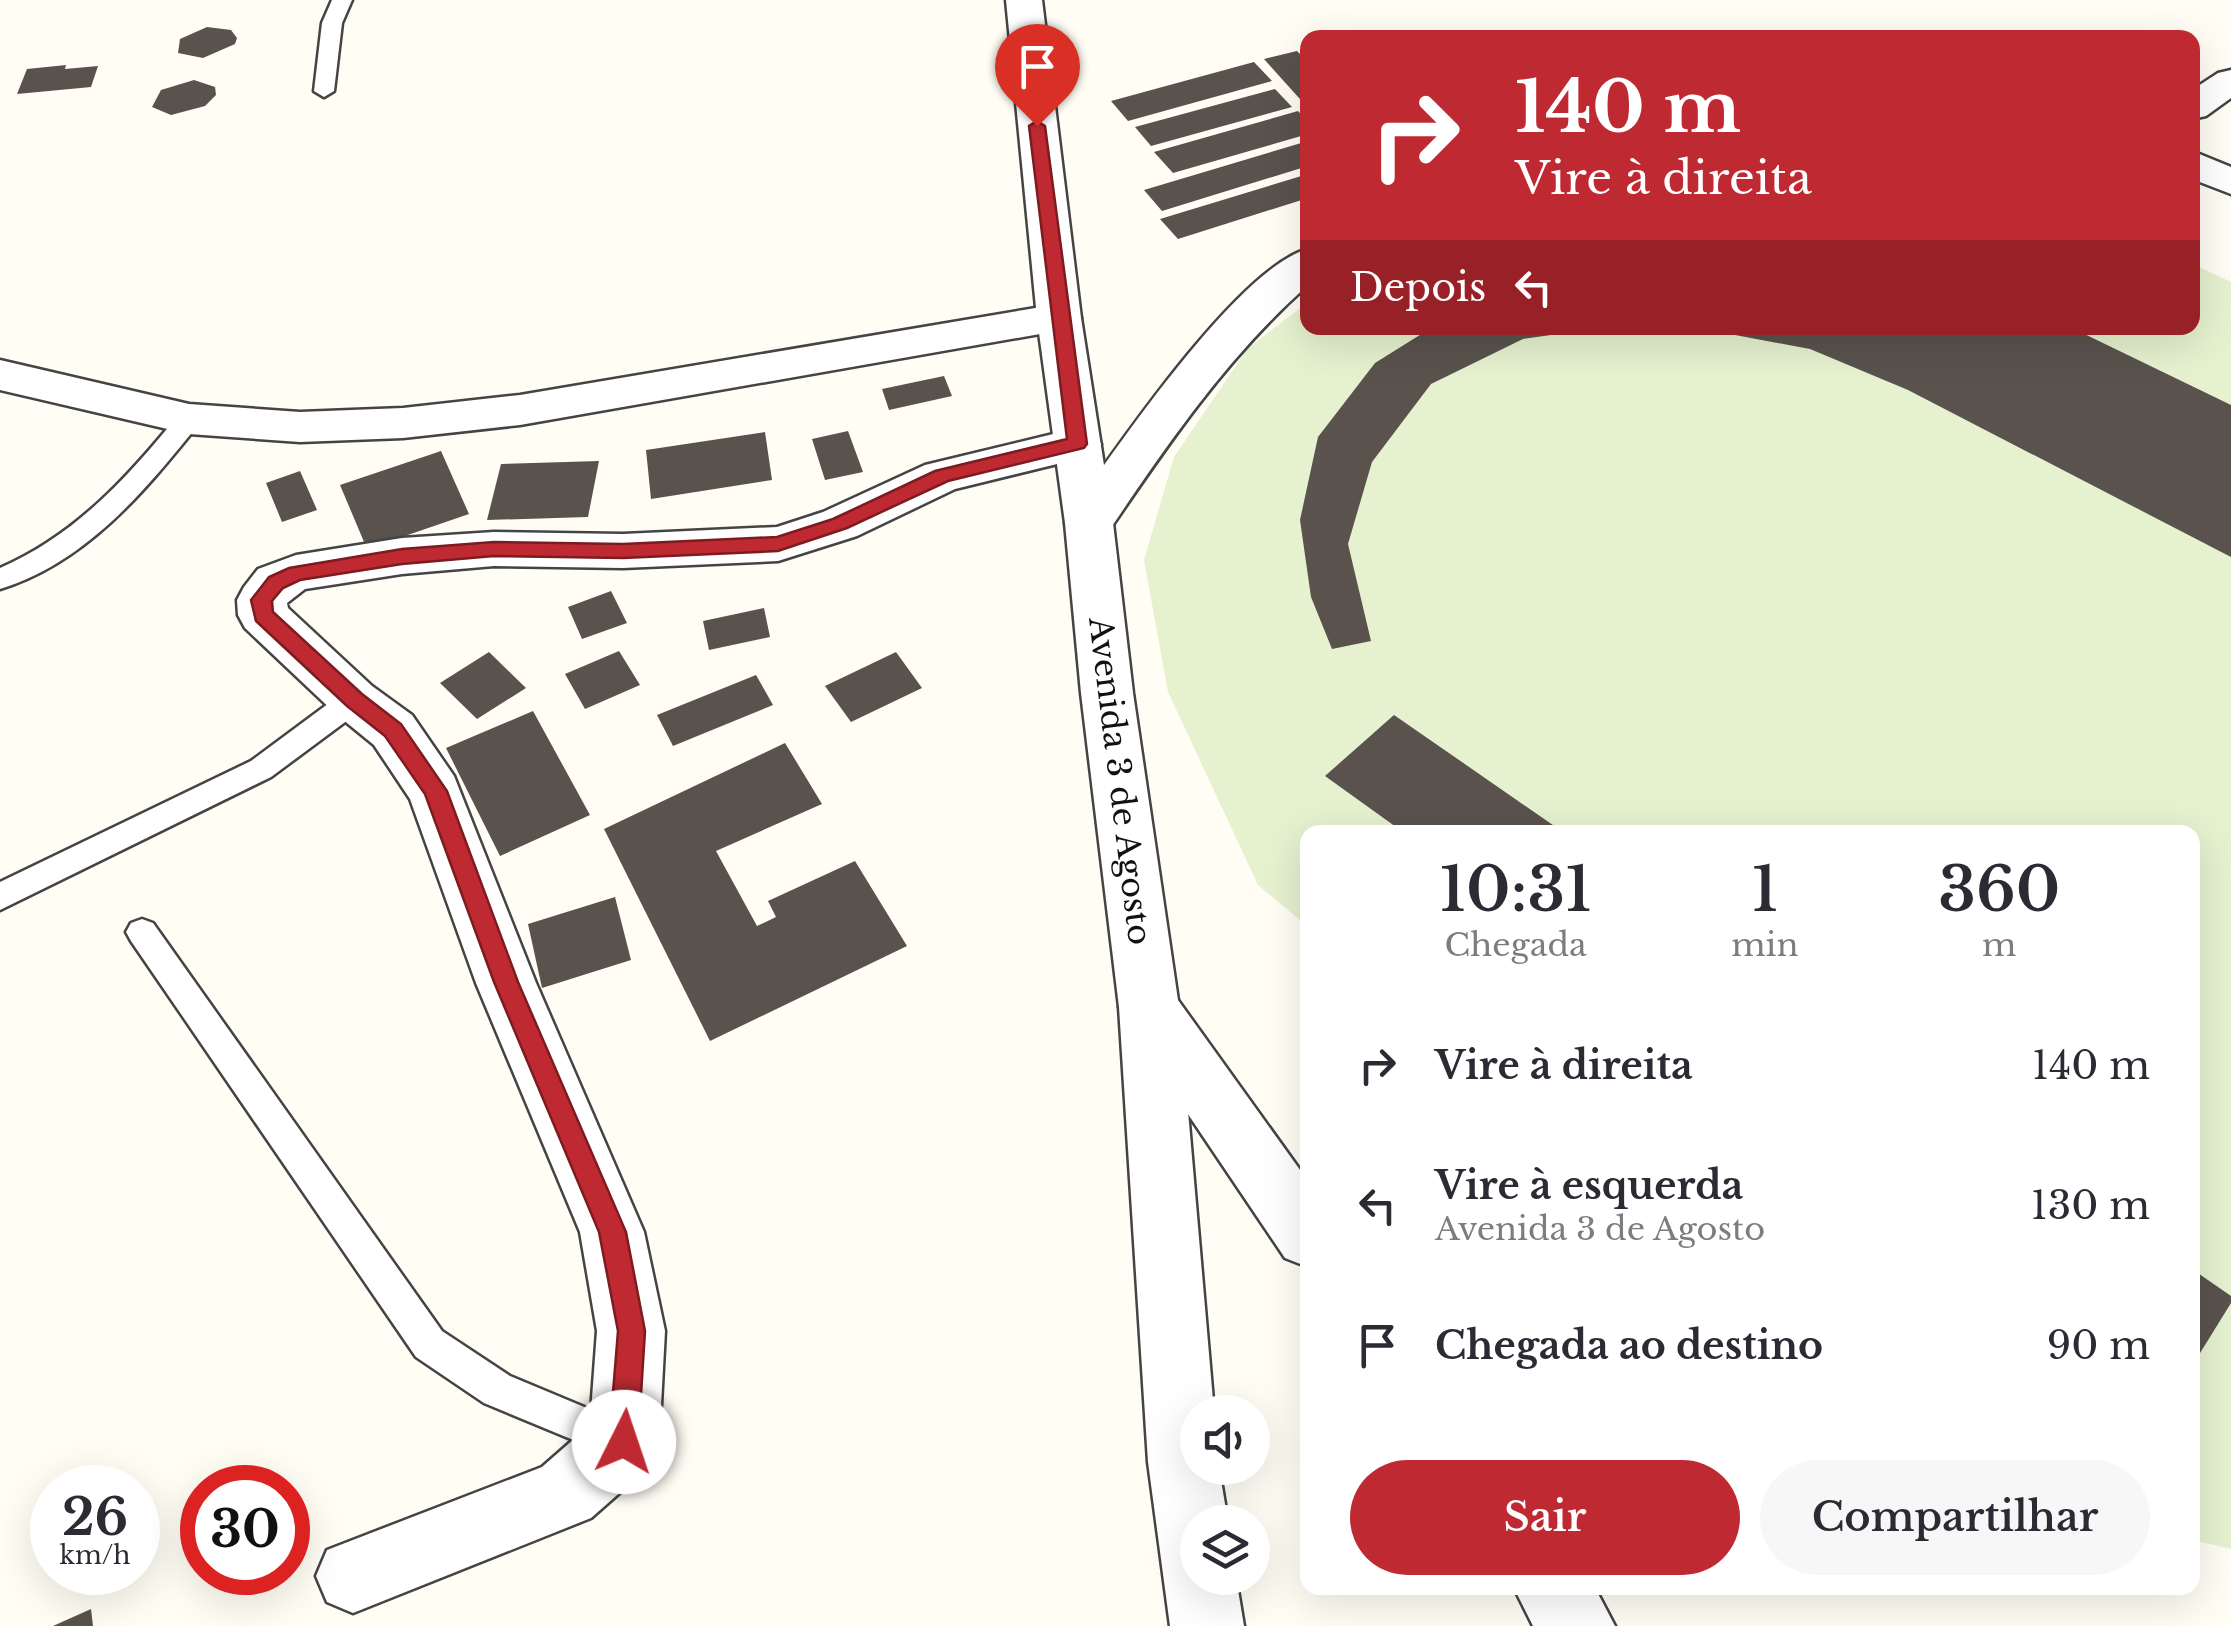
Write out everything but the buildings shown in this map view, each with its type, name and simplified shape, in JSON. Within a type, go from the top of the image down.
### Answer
[{"type":"street","name":"Avenida 3 de Agosto","points":[[1024,0],[1059,318],[1089,523],[1107,693],[1149,1007],[1189,1505]]},
{"type":"street","points":[[2200,102],[2231,81]]},
{"type":"street","points":[[2200,167],[2231,182]]},
{"type":"street","points":[[1089,523],[1178,396],[1246,316],[1300,269]]},
{"type":"street","points":[[0,375],[190,420],[300,427],[402,423],[520,410],[1059,318]]},
{"type":"street","points":[[353,1576],[566,1493],[624,1442],[632,1331],[612,1232],[506,982],[435,791],[393,730],[354,700],[263,615],[262,600],[276,582],[296,573],[402,556],[494,549],[642,550],[778,544],[840,524],[942,476],[1078,444]]},
{"type":"street","points":[[1149,1007],[1300,1224]]},
{"type":"street","points":[[1202,1595],[1207,1626]]},
{"type":"street","points":[[1556,1595],[1578,1626]]},
{"type":"lane","points":[[324,91],[332,23],[342,0]]},
{"type":"lane","points":[[0,579],[88,532],[138,482],[190,420]]},
{"type":"lane","points":[[0,897],[261,769],[354,700]]},
{"type":"lane","points":[[142,932],[429,1344],[497,1390],[624,1442]]},
{"type":"green space","points":[[2200,267],[2231,282],[2231,1549],[2200,1542],[2200,825],[1300,825],[1300,920],[1258,885],[1168,692],[1144,560],[1174,457],[1248,348],[1300,308],[1300,335],[2200,335]]},
{"type":"route","points":[[624,1442],[632,1331],[612,1232],[506,982],[435,791],[393,730],[354,700],[263,615],[262,600],[276,582],[296,573],[402,556],[494,549],[623,551],[778,544],[840,524],[942,476],[1078,444],[1037,126]]}]
